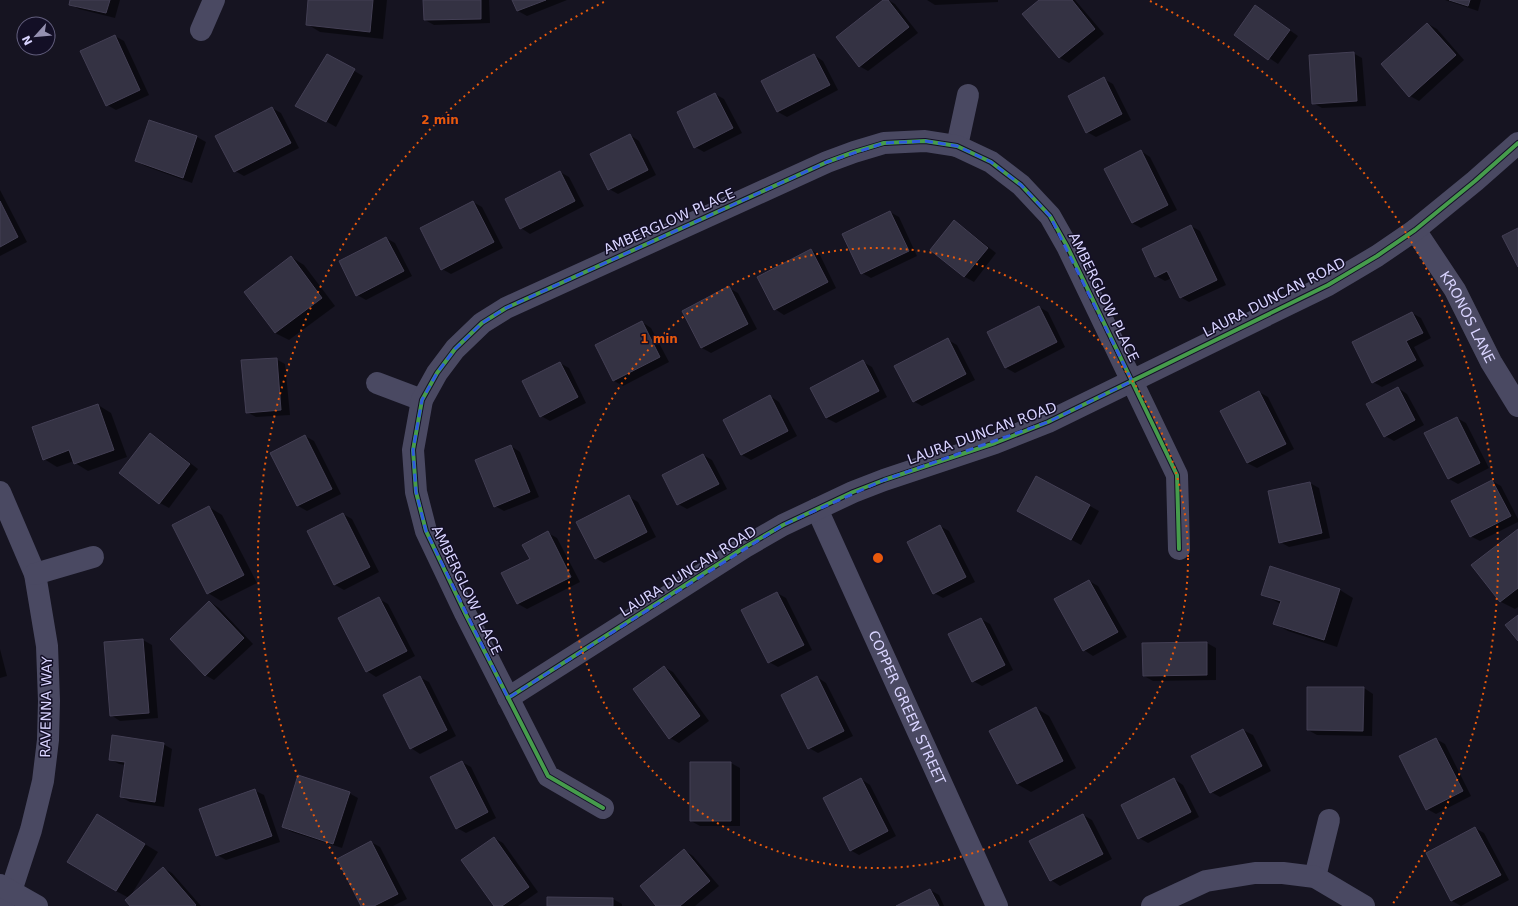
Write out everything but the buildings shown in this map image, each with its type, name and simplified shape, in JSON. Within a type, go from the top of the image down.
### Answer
[{"type":"street","points":[[201,30],[214,0]]},
{"type":"street","points":[[957,146],[968,95]]},
{"type":"street","name":"AMBERGLOW PLACE","points":[[603,808],[548,776],[465,613],[426,531],[416,492],[413,450],[422,400],[437,372],[455,349],[482,323],[506,308],[828,162],[884,143],[925,141],[957,146],[991,162],[1021,185],[1050,216],[1067,246],[1177,475],[1179,549]]},
{"type":"street","name":"LAURA DUNCAN ROAD","points":[[508,698],[745,547],[817,509],[884,480],[1048,422],[1328,285],[1377,256],[1415,230],[1475,181],[1518,143]]},
{"type":"street","name":"KRONOS LANE","points":[[1415,230],[1455,290],[1491,362],[1518,406]]},
{"type":"street","points":[[377,383],[422,400]]},
{"type":"street","name":"RAVENNA WAY","points":[[0,492],[35,574],[47,646],[49,701],[48,740],[43,781],[31,830],[4,894]]},
{"type":"street","name":"COPPER GREEN STREET","points":[[817,509],[997,906]]},
{"type":"street","points":[[35,574],[93,557]]},
{"type":"street","points":[[1315,877],[1329,820]]},
{"type":"street","points":[[1152,906],[1206,881],[1255,873],[1283,873],[1315,877],[1364,906]]},
{"type":"street","points":[[4,894],[37,906]]},
{"type":"highlighted area","points":[[925,141],[957,146],[991,162],[1021,185],[1050,216],[1132,381],[1048,422],[884,480],[783,525],[508,698],[426,531],[416,492],[413,450],[422,400],[437,373],[455,349],[482,323],[506,308],[827,162],[884,143]]},
{"type":"cycle path","points":[[603,808],[548,776],[465,613],[426,531],[416,492],[413,450],[422,400],[437,373],[455,349],[482,323],[506,308],[827,162],[884,143],[925,141],[957,146],[991,162],[1021,185],[1050,216],[1067,246],[1177,475],[1179,549]]},
{"type":"cycle path","points":[[508,698],[745,547],[783,525],[853,492],[884,480],[995,443],[1048,422],[1328,285],[1377,256],[1415,230],[1475,181],[1518,143]]}]
